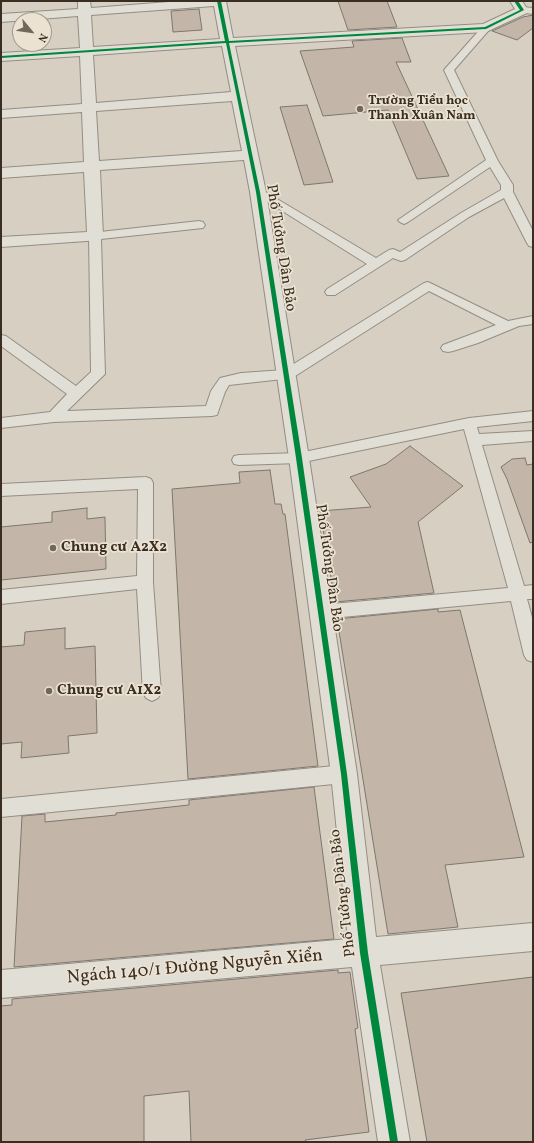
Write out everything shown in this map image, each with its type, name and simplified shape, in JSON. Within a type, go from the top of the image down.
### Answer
[{"type":"street","points":[[1,18],[85,7],[220,2]]},
{"type":"street","name":"Phố Tưởng Dân Bảo","points":[[220,2],[258,192],[299,458],[344,774],[364,953],[394,1142]]},
{"type":"street","points":[[1,242],[95,236],[85,7]]},
{"type":"street","points":[[1,57],[228,42],[486,28],[524,7]]},
{"type":"street","points":[[1,114],[239,96]]},
{"type":"street","points":[[1,173],[251,155]]},
{"type":"street","name":"Ngách 140/1 Đường Nguyễn Xiển","points":[[1,984],[533,937]]},
{"type":"lane","points":[[486,28],[449,70],[492,161],[507,185],[507,192],[533,243]]},
{"type":"lane","points":[[404,220],[492,161]]},
{"type":"lane","points":[[258,192],[376,264]]},
{"type":"lane","points":[[331,292],[393,253],[401,257],[465,215],[507,192]]},
{"type":"lane","points":[[54,417],[76,393],[98,374],[95,236],[199,225]]},
{"type":"lane","points":[[1,423],[54,417],[212,411],[218,391],[225,381],[241,378],[286,375],[428,286],[508,326]]},
{"type":"lane","points":[[448,348],[473,340],[517,322],[533,320]]},
{"type":"lane","points":[[1,339],[76,393]]},
{"type":"lane","points":[[239,460],[299,458],[469,423],[533,416]]},
{"type":"lane","points":[[469,423],[526,593],[533,655]]},
{"type":"lane","points":[[474,440],[533,436]]},
{"type":"lane","points":[[1,490],[146,483],[145,582],[152,693]]},
{"type":"lane","points":[[1,597],[145,582]]},
{"type":"lane","points":[[321,612],[526,593]]},
{"type":"lane","points":[[1,808],[344,774]]},
{"type":"building","points":[[338,1],[387,1],[397,27],[348,30]]},
{"type":"building","points":[[199,9],[202,30],[173,32],[171,11]]},
{"type":"building","points":[[533,15],[533,28],[517,40],[492,31],[523,17]]},
{"type":"building","points":[[402,38],[411,62],[396,62],[449,176],[417,179],[388,110],[323,116],[300,51],[354,47],[352,41]]},
{"type":"building","points":[[307,105],[333,182],[304,185],[280,107]]},
{"type":"building","points":[[410,446],[463,486],[418,522],[434,593],[335,602],[320,511],[371,507],[350,477],[386,464]]},
{"type":"building","points":[[525,458],[527,465],[533,464],[533,542],[530,543],[507,479],[501,467],[512,459]]},
{"type":"building","points":[[270,470],[275,504],[281,504],[283,514],[285,514],[318,766],[188,779],[172,489],[240,483],[239,472]]},
{"type":"building","name":"Chung cư A2X2","points":[[87,508],[87,519],[105,517],[106,569],[1,580],[1,527],[52,522],[52,512]]},
{"type":"building","points":[[438,609],[438,612],[460,610],[524,857],[445,865],[458,927],[388,934],[337,619]]},
{"type":"building","name":"Chung cư A1X2","points":[[65,628],[65,649],[95,646],[97,733],[68,736],[69,753],[21,758],[22,742],[1,744],[1,647],[24,645],[25,632]]},
{"type":"building","points":[[314,787],[334,939],[14,967],[22,816],[45,814],[45,822],[116,815],[116,813],[189,805],[189,800]]},
{"type":"building","points":[[338,970],[338,973],[350,972],[358,1028],[355,1029],[369,1132],[305,1140],[306,1142],[191,1142],[189,1091],[144,1096],[144,1142],[1,1142],[1,1006],[12,1005],[12,999]]},
{"type":"building","points":[[533,977],[533,1142],[427,1142],[401,993]]},
{"type":"cycle path","points":[[219,1],[258,192],[299,458],[344,774],[364,953],[394,1142]]},
{"type":"cycle path","points":[[1,57],[228,42],[486,28],[522,10],[516,1]]},
{"type":"place","name":"Trường Tiểu học Thanh Xuân Nam","points":[[360,109]]},
{"type":"place","name":"Chung cư A2X2","points":[[53,548]]},
{"type":"place","name":"Chung cư A1X2","points":[[49,691]]}]
